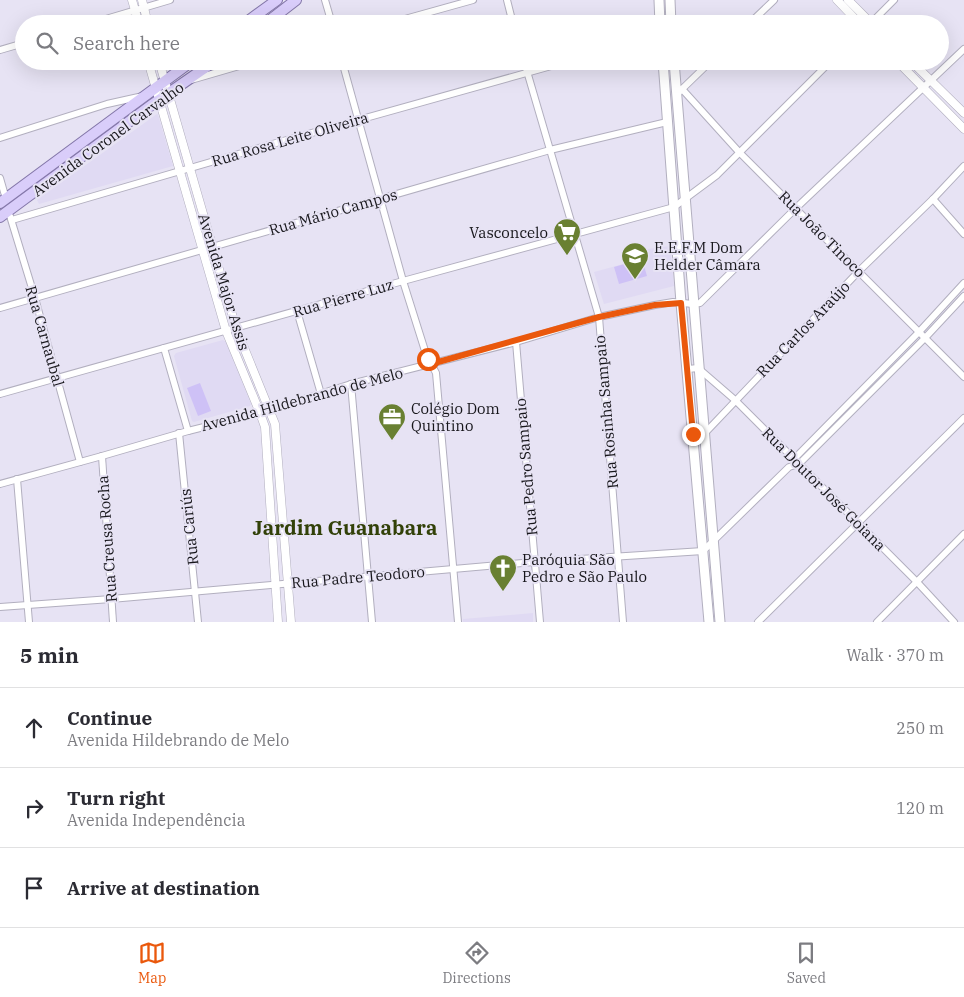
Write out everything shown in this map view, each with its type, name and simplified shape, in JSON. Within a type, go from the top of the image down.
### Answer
[{"type":"main road","points":[[256,15],[277,0]]},
{"type":"main road","points":[[276,15],[296,0]]},
{"type":"main road","points":[[659,0],[660,15]]},
{"type":"main road","points":[[670,0],[671,15]]},
{"type":"main road","name":"Avenida Coronel Carvalho","points":[[3,201],[180,70]]},
{"type":"main road","name":"Avenida Coronel Carvalho","points":[[7,216],[159,100],[203,70]]},
{"type":"main road","points":[[664,70],[681,303],[709,622]]},
{"type":"main road","points":[[675,70],[679,92],[693,304],[720,622]]},
{"type":"street","points":[[132,0],[136,15]]},
{"type":"street","points":[[121,15],[135,11],[143,4],[170,0]]},
{"type":"street","points":[[325,0],[329,15]]},
{"type":"street","points":[[419,15],[473,0]]},
{"type":"street","points":[[507,0],[511,15]]},
{"type":"street","points":[[759,15],[774,0]]},
{"type":"street","points":[[837,0],[851,15]]},
{"type":"street","points":[[848,0],[863,15]]},
{"type":"street","points":[[879,15],[894,0]]},
{"type":"street","points":[[0,50],[15,46]]},
{"type":"street","points":[[949,64],[964,49]]},
{"type":"street","name":"Avenida Major Assis","points":[[150,70],[226,331],[260,412],[264,427],[278,622]]},
{"type":"street","name":"Avenida Major Assis","points":[[162,70],[236,328],[275,424],[291,622]]},
{"type":"street","points":[[188,82],[227,70]]},
{"type":"street","points":[[344,70],[403,281],[426,354],[436,374],[458,622]]},
{"type":"street","name":"Rua Rosa Leite Oliveira","points":[[7,216],[180,171],[535,70]]},
{"type":"street","points":[[679,92],[702,70]]},
{"type":"street","name":"Rua Pierre Luz","points":[[0,394],[674,207],[717,175],[823,70]]},
{"type":"street","points":[[906,70],[964,129]]},
{"type":"street","points":[[920,70],[964,113]]},
{"type":"street","points":[[693,304],[703,300],[796,208],[943,70]]},
{"type":"street","name":"Rua Rosinha Sampaio","points":[[527,72],[599,317],[623,622]]},
{"type":"street","name":"Rua João Tinoco","points":[[679,92],[964,377]]},
{"type":"street","points":[[0,138],[107,104],[146,95]]},
{"type":"street","name":"Rua Mário Campos","points":[[0,308],[550,150],[667,122]]},
{"type":"street","name":"Rua Carlos Araújo","points":[[705,432],[859,271],[964,166]]},
{"type":"street","points":[[0,178],[3,201]]},
{"type":"street","points":[[933,199],[964,234]]},
{"type":"street","name":"Rua Carnaubal","points":[[7,216],[35,298],[80,462]]},
{"type":"street","points":[[790,467],[793,458],[919,332],[964,283]]},
{"type":"street","points":[[703,551],[790,467],[799,464],[925,338],[964,296]]},
{"type":"street","name":"Avenida Hildebrando de Melo","points":[[0,484],[188,430],[270,410],[351,384],[516,342],[599,317],[655,305],[693,304]]},
{"type":"street","points":[[297,311],[321,394]]},
{"type":"street","name":"Rua Pedro Sampaio","points":[[516,342],[540,622]]},
{"type":"street","points":[[164,348],[188,430]]},
{"type":"street","points":[[688,369],[698,368]]},
{"type":"street","name":"Rua Doutor José Goiana","points":[[698,368],[734,400],[793,458],[917,582],[954,622]]},
{"type":"street","points":[[351,384],[372,622]]},
{"type":"street","points":[[854,397],[859,402]]},
{"type":"street","points":[[758,622],[964,418]]},
{"type":"street","points":[[693,434],[705,432]]},
{"type":"street","name":"Rua Cariús","points":[[180,433],[198,622]]},
{"type":"street","name":"Rua Creusa Rocha","points":[[102,456],[113,622]]},
{"type":"street","points":[[17,479],[29,622]]},
{"type":"street","points":[[877,622],[964,534]]},
{"type":"street","name":"Rua Padre Teodoro","points":[[0,607],[196,592],[534,562],[703,551]]},
{"type":"shaded area","points":[[157,114],[173,166],[39,204],[37,200]]},
{"type":"shaded area","name":"E.E.F.M Dom Helder Câmara","points":[[670,246],[674,286],[604,304],[594,272],[649,257],[648,249]]},
{"type":"shaded area","points":[[642,259],[647,276],[619,284],[614,267]]},
{"type":"shaded area","points":[[223,340],[226,342],[251,404],[250,406],[194,422],[192,421],[174,356],[176,353]]},
{"type":"shaded area","points":[[200,383],[211,411],[198,416],[187,388]]},
{"type":"shaded area","points":[[533,613],[533,622],[463,622],[463,619]]},
{"type":"place","name":"Vasconcelo","points":[[567,256]]},
{"type":"place","name":"E.E.F.M Dom Helder Câmara","points":[[635,280]]},
{"type":"place","name":"Colégio Dom Quintino","points":[[392,441]]},
{"type":"place","name":"Paróquia São Pedro e São Paulo","points":[[503,592]]},
{"type":"district","name":"Jardim Guanabara","points":[[345,527]]},
{"type":"route","points":[[428,359],[431,364],[516,342],[599,317],[655,305],[673,302],[681,303],[693,434]]}]
